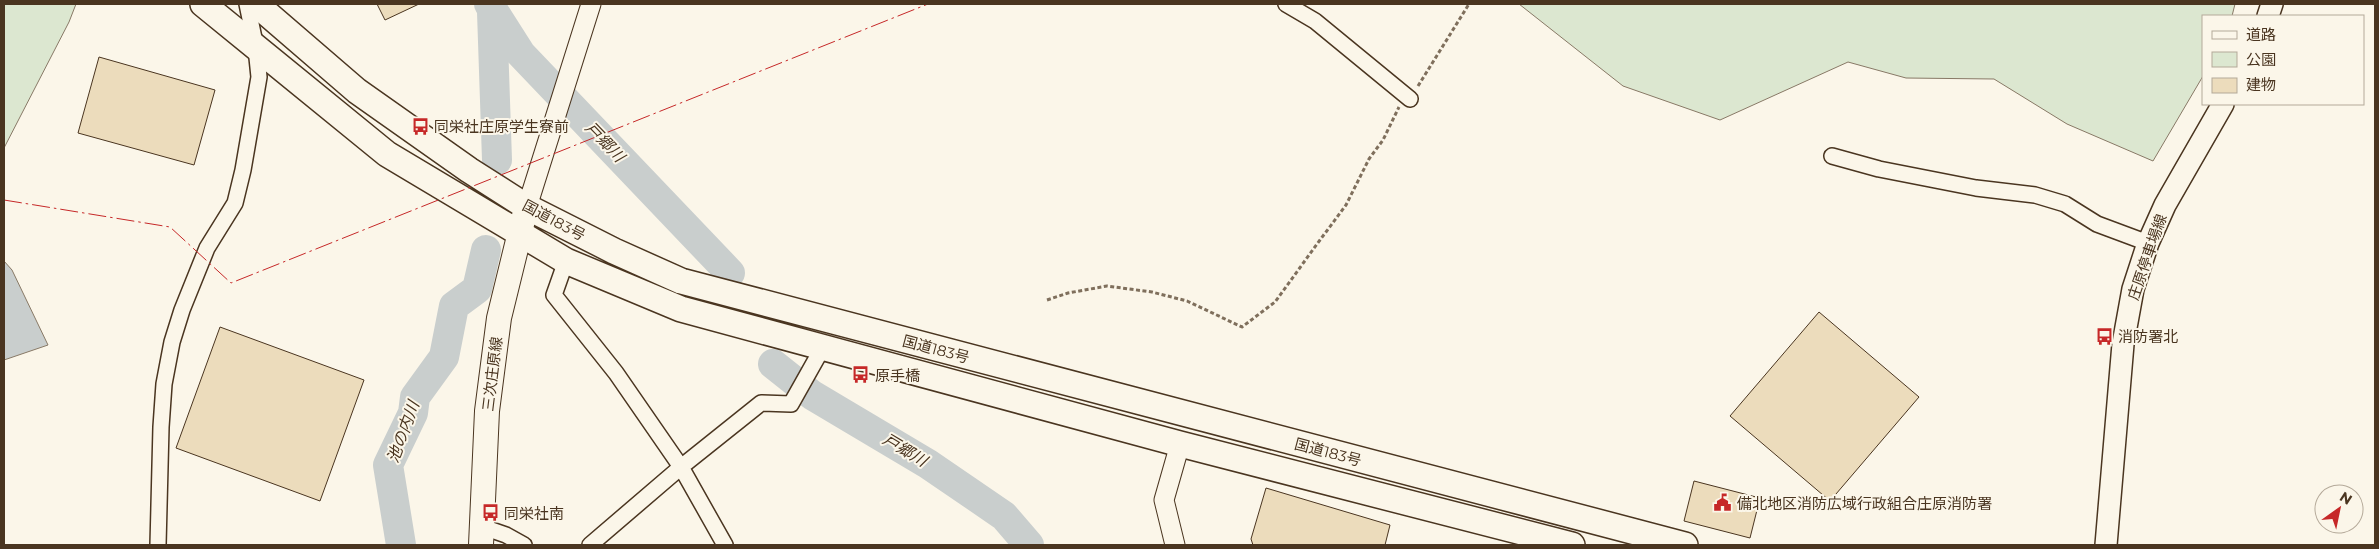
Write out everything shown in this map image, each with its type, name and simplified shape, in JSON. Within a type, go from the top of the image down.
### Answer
[{"type":"highway","name":"国道183号","points":[[203,4],[387,154],[566,261],[681,309],[1180,444],[1558,543]]},
{"type":"highway","name":"国道183号","points":[[256,4],[357,91],[468,170],[527,207],[614,251],[681,281],[1685,545]]},
{"type":"main road","name":"庄原停車場線","points":[[2106,545],[2123,344],[2133,289],[2148,243],[2165,205],[2222,105]]},
{"type":"main road","name":"三次庄原線","points":[[482,536],[488,411],[499,318],[527,207]]},
{"type":"street","points":[[158,545],[161,427],[164,384],[172,342],[182,310],[207,248],[235,202],[243,170],[259,77],[256,48],[247,4]]},
{"type":"street","points":[[527,207],[591,4]]},
{"type":"street","points":[[1286,4],[1315,21],[1410,99]]},
{"type":"street","points":[[1832,156],[1879,169],[1976,188],[2035,195],[2065,204],[2097,224],[2148,243]]},
{"type":"street","points":[[566,261],[554,295],[616,373],[681,467],[725,545]]},
{"type":"street","points":[[590,545],[681,467],[761,403],[791,404],[823,347]]},
{"type":"street","points":[[1175,545],[1164,500],[1180,444]]},
{"type":"street","points":[[1558,513],[1558,543]]},
{"type":"street","points":[[482,536],[506,535],[524,545]]},
{"type":"path","points":[[1047,300],[1107,286],[1152,292],[1187,301],[1242,327],[1275,302],[1346,205],[1369,159],[1383,140],[1399,107],[1410,99],[1469,4]]},
{"type":"green space","points":[[4,4],[76,4],[69,22],[4,148]]},
{"type":"green space","points":[[1519,4],[2235,4],[2232,15],[2202,15],[2202,78],[2153,161],[2067,124],[1994,79],[1906,78],[1848,62],[1720,120],[1623,86]]},
{"type":"shaded area","points":[[4,261],[12,270],[48,345],[4,360]]},
{"type":"building","points":[[377,4],[419,4],[385,20]]},
{"type":"building","points":[[99,57],[215,90],[194,165],[78,133]]},
{"type":"building","points":[[1819,312],[1919,397],[1830,501],[1730,416]]},
{"type":"building","points":[[220,327],[364,380],[320,501],[176,448]]},
{"type":"building","points":[[1694,481],[1760,498],[1750,538],[1684,521]]},
{"type":"building","points":[[1266,488],[1390,525],[1385,545],[1253,545],[1251,539]]},
{"type":"waterway","name":"戸郷川","points":[[489,4],[521,54],[730,273]]},
{"type":"waterway","name":"池の内川","points":[[492,12],[497,160]]},
{"type":"waterway","name":"池の内川","points":[[401,545],[388,465],[413,413],[415,397],[444,357],[454,306],[477,289],[486,250]]},
{"type":"waterway","name":"戸郷川","points":[[773,364],[812,395],[928,464],[1004,516],[1029,545]]},
{"type":"power","points":[[4,200],[170,227],[231,283],[928,4]]},
{"type":"place","name":"同栄社庄原学生寮前","points":[[420,126]]},
{"type":"place","name":"消防署北","points":[[2104,336]]},
{"type":"place","name":"原手橋","points":[[861,375]]},
{"type":"place","name":"備北地区消防広域行政組合庄原消防署","points":[[1723,503]]},
{"type":"place","name":"同栄社南","points":[[490,513]]}]
